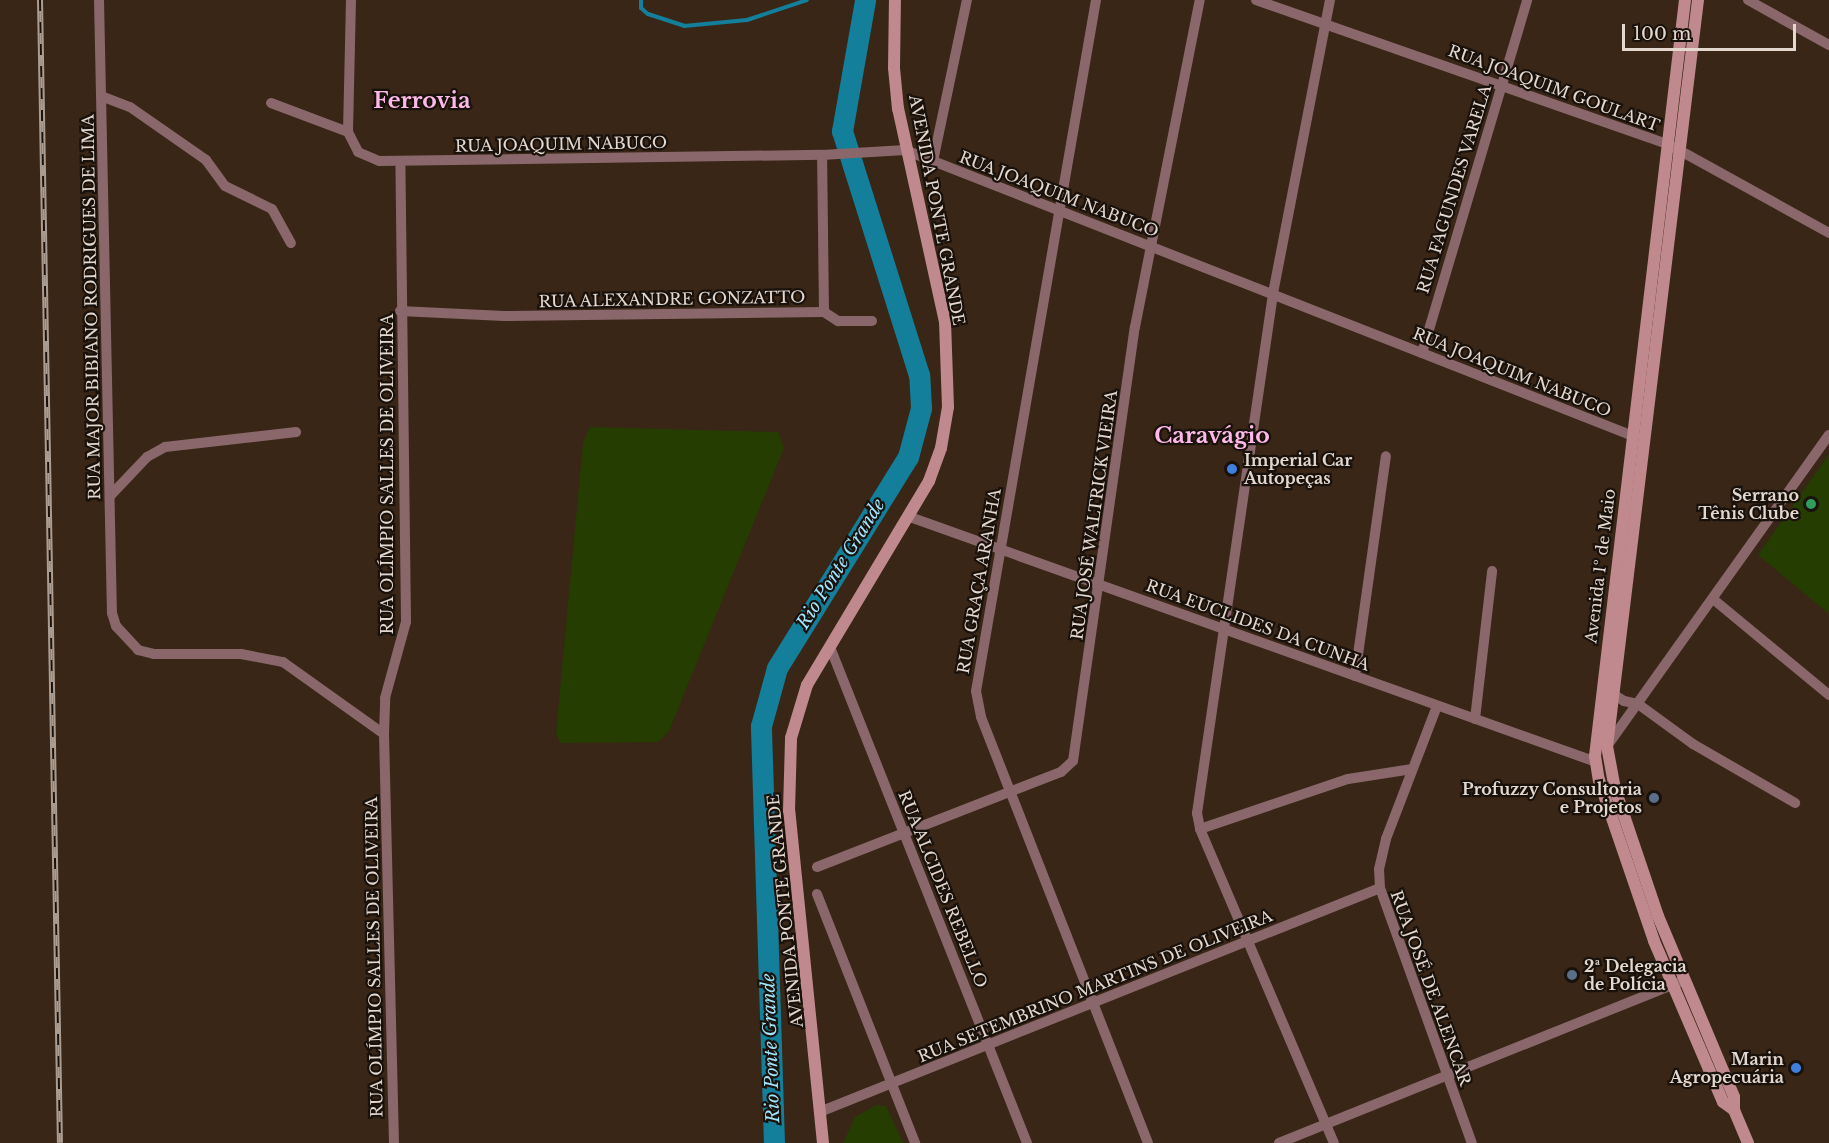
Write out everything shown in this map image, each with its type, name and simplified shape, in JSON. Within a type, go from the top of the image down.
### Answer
[{"type":"main road","name":"AVENIDA PONTE GRANDE","points":[[823,1143],[822,1111],[792,846],[788,774],[799,707],[830,646],[910,517],[940,448],[948,407],[948,369],[937,284],[905,150],[894,68],[895,0]]},
{"type":"main road","name":"Avenida 1º de Maio","points":[[1685,0],[1668,144],[1607,746],[1615,789],[1646,880],[1684,980],[1734,1098],[1734,1110],[1748,1143]]},
{"type":"main road","name":"Avenida 1º de Maio","points":[[1698,0],[1596,762],[1633,884],[1672,985],[1723,1102],[1734,1110]]},
{"type":"main road","points":[[1596,762],[1607,746]]},
{"type":"main road","points":[[1633,884],[1646,880]]},
{"type":"street","name":"RUA MAJOR BIBIANO RODRIGUES DE LIMA","points":[[99,0],[112,612],[126,640],[138,650],[170,654],[241,654],[283,662],[384,734]]},
{"type":"street","points":[[271,103],[348,132],[351,0]]},
{"type":"street","points":[[933,161],[967,0]]},
{"type":"street","name":"RUA GRAÇA ARANHA","points":[[1096,0],[976,691],[981,717],[1148,1143]]},
{"type":"street","name":"RUA JOSÉ WALTRICK VIEIRA","points":[[817,867],[1066,769],[1073,761],[1135,327],[1154,247],[1200,0]]},
{"type":"street","name":"RUA JOAQUIM GOULART","points":[[1256,0],[1668,144],[1679,153],[1829,233]]},
{"type":"street","points":[[1330,0],[1273,294],[1197,797],[1200,829],[1334,1143]]},
{"type":"street","name":"RUA FAGUNDES VARELA","points":[[1422,353],[1527,0]]},
{"type":"street","points":[[1748,0],[1829,45]]},
{"type":"street","points":[[101,96],[130,107],[206,160],[225,186],[272,209],[291,243]]},
{"type":"street","name":"RUA JOAQUIM NABUCO","points":[[348,132],[357,153],[368,159],[400,161],[822,155],[905,150],[1638,438]]},
{"type":"street","name":"RUA ALEXANDRE GONZATTO","points":[[400,311],[504,316],[824,312],[822,155]]},
{"type":"street","name":"RUA OLÍMPIO SALLES DE OLIVEIRA","points":[[394,1143],[384,734],[385,698],[406,622],[400,311],[400,161]]},
{"type":"street","points":[[824,312],[838,321],[872,321]]},
{"type":"street","points":[[110,496],[147,457],[165,447],[296,432]]},
{"type":"street","points":[[1607,746],[1829,435]]},
{"type":"street","points":[[1355,676],[1386,456]]},
{"type":"street","name":"RUA EUCLIDES DA CUNHA","points":[[910,517],[1596,762]]},
{"type":"street","points":[[1475,719],[1492,571]]},
{"type":"street","points":[[1713,599],[1829,695]]},
{"type":"street","name":"RUA ALCIDES REBELLO","points":[[830,646],[1027,1143]]},
{"type":"street","points":[[1613,694],[1638,704],[1686,740],[1795,803]]},
{"type":"street","name":"RUA JOSÉ DE ALENCAR","points":[[1437,706],[1381,855],[1380,888],[1472,1143]]},
{"type":"street","points":[[1200,829],[1329,784],[1412,769]]},
{"type":"street","name":"RUA SETEMBRINO MARTINS DE OLIVEIRA","points":[[822,1111],[1380,888]]},
{"type":"street","points":[[817,894],[915,1143]]},
{"type":"street","points":[[1279,1143],[1684,980]]},
{"type":"green space","points":[[590,427],[778,432],[784,448],[669,731],[658,742],[560,743],[556,733],[583,443]]},
{"type":"green space","name":"Serrano Tênis Clube","points":[[1829,454],[1829,614],[1758,555]]},
{"type":"green space","points":[[876,1105],[886,1106],[903,1143],[843,1143],[855,1117]]},
{"type":"waterway","points":[[641,0],[641,8],[648,14],[684,26],[747,20],[807,0]]},
{"type":"waterway","name":"Rio Ponte Grande","points":[[774,1143],[761,726],[777,668],[908,457],[921,408],[919,375],[842,131],[865,0]]},
{"type":"railway","points":[[40,0],[60,1143]]},
{"type":"place","name":"Imperial Car Autopeças","points":[[1232,469]]},
{"type":"place","name":"Serrano Tênis Clube","points":[[1811,504]]},
{"type":"place","name":"Profuzzy Consultoria e Projetos","points":[[1654,798]]},
{"type":"place","name":"2ª Delegacia de Polícia","points":[[1572,975]]},
{"type":"place","name":"Marin Agropecuária","points":[[1796,1068]]},
{"type":"district","name":"Ferrovia","points":[[422,101]]},
{"type":"district","name":"Caravágio","points":[[1212,436]]}]
